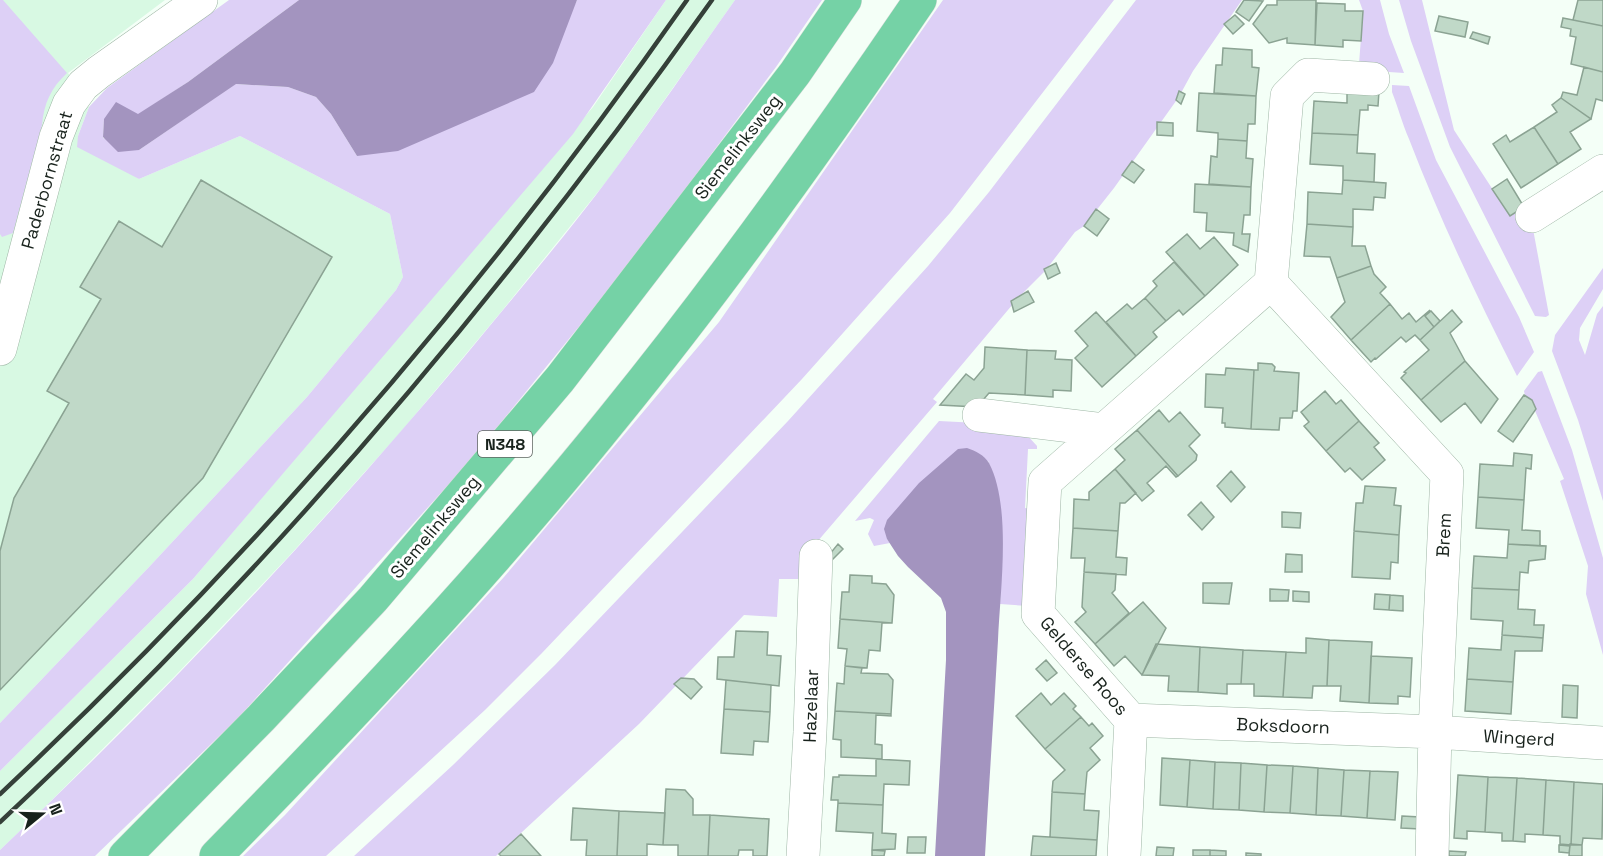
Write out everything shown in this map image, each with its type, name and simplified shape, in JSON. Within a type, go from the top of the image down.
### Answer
[{"type":"main road","name":"Siemelinksweg","points":[[125,856],[261,718],[373,599],[560,378],[795,73],[845,0]]},
{"type":"main road","points":[[216,856],[400,665],[509,542],[613,418],[747,244],[845,111],[920,0]]},
{"type":"street","name":"Paderbornstraat","points":[[0,349],[56,137],[69,104],[83,85],[99,72],[201,0]]},
{"type":"street","points":[[979,415],[1104,430],[1271,283],[1287,96],[1308,75],[1373,79]]},
{"type":"street","points":[[1532,216],[1603,171]]},
{"type":"street","name":"Brem","points":[[1271,283],[1447,474],[1435,732],[1432,856]]},
{"type":"street","name":"Gelderse Roos","points":[[1104,430],[1045,482],[1038,614],[1131,720],[1124,856]]},
{"type":"street","name":"Hazelaar","points":[[803,856],[816,556]]},
{"type":"street","name":"Boksdoorn","points":[[1131,720],[1435,732]]},
{"type":"street","name":"Wingerd","points":[[1435,732],[1603,743]]},
{"type":"shaded area","points":[[0,0],[165,0],[68,73],[89,107],[78,136],[139,179],[240,136],[390,214],[403,277],[396,290],[307,397],[0,723]]},
{"type":"shaded area","points":[[0,0],[3,0],[67,73],[53,90],[44,110],[13,233],[2,237],[0,234]]},
{"type":"shaded area","points":[[229,0],[299,0],[188,82],[138,115],[104,119],[103,138],[139,150],[235,84],[288,87],[316,97],[331,114],[357,156],[571,13],[577,0],[666,0],[573,134],[193,579],[0,771],[0,723],[307,397],[396,290],[403,277],[390,214],[240,136],[139,179],[77,147],[78,136],[89,107],[107,88]]},
{"type":"shaded area","points":[[299,0],[577,0],[553,63],[534,92],[398,151],[357,156],[331,114],[316,97],[288,87],[236,84],[139,150],[118,152],[103,137],[104,119],[116,102],[138,114],[188,82]]},
{"type":"shaded area","points":[[666,0],[735,0],[610,177],[399,434],[290,555],[175,676],[0,850],[0,771],[193,579],[593,107]]},
{"type":"shaded area","points":[[735,0],[822,0],[776,67],[660,223],[467,464],[238,718],[95,856],[0,856],[0,850],[121,732],[240,610],[410,421],[594,198]]},
{"type":"shaded area","points":[[943,0],[1114,0],[950,213],[802,379],[485,710],[326,856],[243,856],[285,815],[504,577],[719,322]]},
{"type":"shaded area","points":[[1136,0],[1242,0],[1193,71],[1181,93],[1179,92],[1176,101],[1114,188],[1084,226],[1075,232],[1045,271],[1020,296],[1012,300],[1013,304],[933,399],[937,402],[805,556],[804,579],[779,579],[777,617],[744,615],[639,724],[496,856],[354,856],[453,765],[555,665],[788,421],[928,266],[989,192]]},
{"type":"shaded area","points":[[1359,0],[1380,0],[1389,34],[1404,73],[1374,71],[1359,64],[1363,11]]},
{"type":"shaded area","points":[[1399,0],[1422,0],[1454,130],[1510,216],[1524,207],[1533,229],[1549,315],[1546,317],[1535,316],[1450,147],[1411,41]]},
{"type":"shaded area","points":[[1392,85],[1409,86],[1436,160],[1519,317],[1534,352],[1517,376],[1433,199],[1404,127],[1392,92]]},
{"type":"shaded area","points":[[1603,268],[1603,289],[1580,328],[1579,340],[1585,355],[1597,314],[1603,306],[1603,501],[1578,420],[1552,351],[1555,335]]},
{"type":"shaded area","points":[[1542,371],[1572,450],[1603,558],[1603,655],[1586,594],[1588,566],[1560,481],[1564,479],[1530,399],[1525,396],[1524,391],[1538,372]]},
{"type":"shaded area","points":[[939,421],[978,423],[1026,434],[1037,446],[1037,449],[1028,449],[1025,508],[1032,509],[1028,606],[1000,604],[1001,514],[988,461],[887,539],[890,543],[874,546],[868,534],[874,520],[870,518],[855,521]]},
{"type":"shaded area","points":[[967,448],[985,458],[989,463],[996,481],[1002,525],[1002,574],[985,856],[935,856],[946,660],[946,612],[941,598],[898,556],[887,539],[884,529],[887,520],[919,483],[958,449]]},
{"type":"building","points":[[1244,0],[1263,1],[1249,21],[1236,12]]},
{"type":"building","points":[[1277,0],[1316,0],[1315,45],[1287,43],[1287,38],[1269,43],[1253,24],[1267,5],[1277,5]]},
{"type":"building","points":[[1578,0],[1603,0],[1603,26],[1573,20]]},
{"type":"building","points":[[1317,3],[1345,4],[1345,11],[1363,11],[1361,41],[1343,40],[1343,47],[1315,45]]},
{"type":"building","points":[[1235,15],[1244,24],[1233,34],[1224,24]]},
{"type":"building","points":[[1439,16],[1468,22],[1465,37],[1435,31]]},
{"type":"building","points":[[1563,18],[1603,26],[1603,72],[1571,64],[1576,37],[1570,36],[1571,29],[1561,27]]},
{"type":"building","points":[[1473,32],[1490,37],[1488,44],[1470,38]]},
{"type":"building","points":[[1223,48],[1252,50],[1252,67],[1259,68],[1256,96],[1214,93],[1216,65],[1222,65]]},
{"type":"building","points":[[1584,67],[1603,72],[1603,101],[1596,99],[1591,119],[1561,98],[1563,92],[1577,95]]},
{"type":"building","points":[[1347,89],[1379,91],[1378,106],[1368,105],[1368,110],[1360,110],[1358,135],[1312,133],[1314,101],[1347,103]]},
{"type":"building","points":[[1179,91],[1185,94],[1181,104],[1176,100]]},
{"type":"building","points":[[1199,93],[1256,96],[1255,124],[1248,124],[1247,141],[1218,139],[1218,133],[1197,131]]},
{"type":"building","points":[[1561,98],[1591,119],[1570,132],[1581,149],[1558,164],[1534,127],[1557,112],[1552,105]]},
{"type":"building","points":[[1157,122],[1173,123],[1173,136],[1157,135]]},
{"type":"building","points":[[1534,127],[1558,164],[1521,188],[1493,144],[1506,135],[1510,142]]},
{"type":"building","points":[[1312,133],[1358,135],[1357,153],[1375,154],[1374,182],[1343,180],[1343,166],[1310,164]]},
{"type":"building","points":[[1218,139],[1247,141],[1246,158],[1253,159],[1251,187],[1209,184],[1211,156],[1217,157]]},
{"type":"building","points":[[1132,161],[1144,170],[1134,183],[1122,175]]},
{"type":"building","points":[[1507,179],[1524,207],[1510,216],[1492,189]]},
{"type":"building","points":[[201,180],[332,257],[203,478],[0,690],[0,551],[14,498],[69,403],[47,391],[101,299],[80,287],[119,221],[162,247]]},
{"type":"building","points":[[1343,180],[1386,183],[1385,198],[1374,197],[1373,210],[1353,209],[1353,227],[1307,224],[1308,192],[1342,194]]},
{"type":"building","points":[[1195,184],[1251,187],[1250,215],[1244,215],[1242,234],[1250,234],[1248,252],[1233,245],[1234,233],[1206,231],[1207,213],[1194,212]]},
{"type":"building","points":[[1096,209],[1109,219],[1097,236],[1084,226]]},
{"type":"building","points":[[1307,224],[1353,227],[1352,246],[1365,246],[1371,266],[1337,278],[1330,257],[1304,256]]},
{"type":"building","points":[[1187,234],[1200,249],[1214,237],[1238,265],[1205,296],[1166,252]]},
{"type":"building","points":[[1174,262],[1205,296],[1183,315],[1179,310],[1166,321],[1145,298],[1157,286],[1153,281]]},
{"type":"building","points":[[1056,263],[1060,273],[1048,279],[1044,269]]},
{"type":"building","points":[[1371,266],[1374,274],[1386,287],[1380,293],[1390,304],[1351,340],[1331,317],[1345,302],[1337,278]]},
{"type":"building","points":[[1028,291],[1034,302],[1014,312],[1011,301]]},
{"type":"building","points":[[1145,298],[1166,321],[1153,332],[1157,337],[1136,356],[1106,322],[1127,304],[1132,309]]},
{"type":"building","points":[[1390,304],[1402,319],[1409,313],[1416,322],[1430,310],[1425,316],[1434,327],[1420,340],[1415,335],[1406,342],[1401,337],[1371,362],[1351,340]]},
{"type":"building","points":[[1452,310],[1462,322],[1450,333],[1465,361],[1421,400],[1401,378],[1406,373],[1404,372],[1429,350],[1420,340]]},
{"type":"building","points":[[1431,311],[1440,321],[1434,327],[1425,316]]},
{"type":"building","points":[[1096,312],[1136,356],[1102,387],[1075,358],[1088,346],[1075,331]]},
{"type":"building","points":[[985,347],[1027,350],[1025,395],[989,393],[977,407],[940,405],[966,374],[974,380],[984,368]]},
{"type":"building","points":[[1027,350],[1056,351],[1055,359],[1072,360],[1071,391],[1053,390],[1053,397],[1025,395]]},
{"type":"building","points":[[1465,361],[1498,399],[1481,423],[1465,403],[1441,422],[1421,400]]},
{"type":"building","points":[[1258,363],[1272,364],[1275,367],[1274,371],[1299,373],[1297,411],[1293,411],[1292,418],[1280,418],[1279,430],[1251,429],[1254,370],[1258,370]]},
{"type":"building","points":[[1226,368],[1254,370],[1251,429],[1225,427],[1225,423],[1222,423],[1223,408],[1205,407],[1206,374],[1225,375]]},
{"type":"building","points":[[1325,391],[1336,404],[1341,400],[1359,421],[1326,451],[1304,426],[1309,422],[1301,412]]},
{"type":"building","points":[[1524,395],[1532,400],[1536,409],[1513,442],[1498,431]]},
{"type":"building","points":[[1159,410],[1169,422],[1180,412],[1200,435],[1189,446],[1197,455],[1196,460],[1178,476],[1137,430]]},
{"type":"building","points":[[1359,421],[1379,443],[1374,447],[1385,460],[1362,480],[1350,468],[1345,472],[1326,451]]},
{"type":"building","points":[[1137,430],[1178,476],[1176,477],[1166,466],[1147,483],[1154,491],[1142,501],[1115,469],[1125,460],[1115,449]]},
{"type":"building","points":[[1514,453],[1532,455],[1531,469],[1526,468],[1524,500],[1478,497],[1480,464],[1513,466]]},
{"type":"building","points":[[1115,469],[1136,493],[1125,503],[1120,503],[1118,531],[1073,528],[1074,499],[1089,500],[1089,492]]},
{"type":"building","points":[[1231,471],[1245,487],[1231,502],[1217,486]]},
{"type":"building","points":[[1365,486],[1396,488],[1394,505],[1401,506],[1399,535],[1354,531],[1356,503],[1363,503]]},
{"type":"building","points":[[1478,497],[1524,500],[1522,530],[1540,531],[1540,546],[1508,544],[1509,530],[1476,528]]},
{"type":"building","points":[[1201,502],[1214,517],[1202,530],[1188,515]]},
{"type":"building","points":[[1282,512],[1301,513],[1300,528],[1282,527]]},
{"type":"building","points":[[1073,528],[1118,531],[1116,557],[1127,558],[1126,575],[1084,572],[1085,558],[1071,558]]},
{"type":"building","points":[[1354,531],[1399,535],[1398,563],[1391,562],[1390,579],[1352,577]]},
{"type":"building","points":[[838,544],[843,549],[828,564],[824,561]]},
{"type":"building","points":[[1508,544],[1546,546],[1545,559],[1529,561],[1528,573],[1520,572],[1519,590],[1472,588],[1474,556],[1507,558]]},
{"type":"building","points":[[1286,554],[1302,555],[1302,572],[1285,572]]},
{"type":"building","points":[[1084,572],[1116,574],[1115,590],[1112,593],[1129,613],[1095,644],[1075,622],[1086,612],[1082,607]]},
{"type":"building","points":[[850,575],[872,576],[872,583],[886,584],[894,595],[892,623],[840,619],[842,592],[849,592]]},
{"type":"building","points":[[1203,583],[1232,583],[1229,604],[1203,603]]},
{"type":"building","points":[[1472,588],[1519,590],[1518,609],[1535,610],[1534,625],[1544,625],[1543,638],[1502,635],[1503,621],[1471,619]]},
{"type":"building","points":[[1270,589],[1289,590],[1288,601],[1270,601]]},
{"type":"building","points":[[1293,591],[1309,592],[1309,602],[1293,601]]},
{"type":"building","points":[[1375,594],[1390,595],[1389,610],[1374,609]]},
{"type":"building","points":[[1390,595],[1403,596],[1403,611],[1389,610]]},
{"type":"building","points":[[1143,602],[1166,628],[1142,675],[1125,656],[1114,666],[1095,644]]},
{"type":"building","points":[[840,619],[892,623],[882,623],[880,651],[869,650],[867,668],[845,666],[847,649],[838,648]]},
{"type":"building","points":[[736,631],[768,632],[767,655],[781,656],[779,686],[717,679],[718,657],[734,657]]},
{"type":"building","points":[[1502,635],[1543,638],[1542,651],[1515,651],[1513,682],[1467,679],[1469,648],[1501,650]]},
{"type":"building","points":[[1306,638],[1329,640],[1327,686],[1313,686],[1312,698],[1283,697],[1286,652],[1306,653]]},
{"type":"building","points":[[1329,640],[1372,642],[1369,703],[1340,701],[1341,686],[1327,686]]},
{"type":"building","points":[[1156,644],[1200,647],[1198,692],[1168,691],[1169,676],[1142,675]]},
{"type":"building","points":[[1200,647],[1243,650],[1241,684],[1227,684],[1227,694],[1198,692]]},
{"type":"building","points":[[1243,650],[1286,652],[1283,697],[1254,696],[1254,684],[1241,684]]},
{"type":"building","points":[[1371,656],[1412,658],[1410,697],[1398,696],[1398,704],[1369,703]]},
{"type":"building","points":[[1046,660],[1057,673],[1047,681],[1036,669]]},
{"type":"building","points":[[845,666],[862,668],[861,673],[888,674],[893,680],[891,714],[835,711],[837,683],[844,684]]},
{"type":"building","points":[[681,678],[694,679],[702,687],[691,699],[674,684]]},
{"type":"building","points":[[1467,679],[1513,682],[1511,714],[1465,711]]},
{"type":"building","points":[[726,680],[771,685],[770,712],[724,709]]},
{"type":"building","points":[[1563,685],[1578,686],[1577,718],[1562,717]]},
{"type":"building","points":[[1041,693],[1051,705],[1064,693],[1076,706],[1073,709],[1081,717],[1045,749],[1016,716]]},
{"type":"building","points":[[724,709],[770,712],[768,742],[754,741],[753,755],[721,753]]},
{"type":"building","points":[[835,711],[891,714],[891,716],[876,715],[875,744],[882,745],[882,759],[841,757],[841,740],[833,739]]},
{"type":"building","points":[[1081,717],[1089,726],[1092,723],[1103,736],[1090,748],[1100,760],[1087,772],[1085,794],[1052,792],[1053,781],[1065,770],[1045,749]]},
{"type":"building","points":[[1162,758],[1190,760],[1187,807],[1160,805]]},
{"type":"building","points":[[876,759],[910,761],[909,785],[884,784],[883,805],[838,803],[838,800],[831,800],[833,777],[839,777],[839,775],[876,776]]},
{"type":"building","points":[[1190,760],[1215,762],[1213,809],[1187,807]]},
{"type":"building","points":[[1215,762],[1241,763],[1239,810],[1213,809]]},
{"type":"building","points":[[1241,763],[1267,765],[1264,812],[1239,810]]},
{"type":"building","points":[[1267,765],[1293,766],[1290,813],[1264,812]]},
{"type":"building","points":[[1293,766],[1318,768],[1316,815],[1290,813]]},
{"type":"building","points":[[1318,768],[1344,770],[1341,816],[1316,815]]},
{"type":"building","points":[[1344,770],[1370,771],[1367,818],[1341,816]]},
{"type":"building","points":[[1370,771],[1398,772],[1395,820],[1367,818]]},
{"type":"building","points":[[1458,775],[1488,777],[1485,832],[1467,831],[1467,839],[1454,838]]},
{"type":"building","points":[[1488,777],[1517,778],[1513,841],[1502,841],[1502,833],[1485,832]]},
{"type":"building","points":[[1517,778],[1546,780],[1543,835],[1525,834],[1525,842],[1513,841]]},
{"type":"building","points":[[1546,780],[1574,782],[1571,845],[1560,844],[1560,836],[1543,835]]},
{"type":"building","points":[[1574,782],[1603,784],[1602,839],[1583,838],[1582,845],[1571,845]]},
{"type":"building","points":[[666,789],[685,790],[693,799],[693,815],[710,815],[708,856],[678,856],[678,845],[663,845]]},
{"type":"building","points":[[1052,792],[1085,794],[1084,810],[1099,811],[1097,840],[1050,837]]},
{"type":"building","points":[[838,803],[883,805],[882,833],[896,834],[895,849],[872,850],[873,833],[836,831]]},
{"type":"building","points":[[573,808],[619,811],[617,856],[586,856],[587,840],[571,840]]},
{"type":"building","points":[[619,811],[665,813],[663,845],[647,844],[647,856],[617,856]]},
{"type":"building","points":[[710,815],[769,819],[767,856],[753,856],[753,850],[739,850],[738,856],[708,856]]},
{"type":"building","points":[[1402,816],[1420,817],[1420,829],[1401,828]]},
{"type":"building","points":[[521,834],[541,856],[501,856],[499,854]]},
{"type":"building","points":[[1033,836],[1097,840],[1096,856],[1031,856]]},
{"type":"building","points":[[908,837],[926,837],[925,853],[907,853]]},
{"type":"building","points":[[1570,844],[1582,845],[1582,856],[1569,856]]},
{"type":"building","points":[[1559,845],[1570,846],[1569,853],[1559,852]]},
{"type":"building","points":[[1157,847],[1174,848],[1173,856],[1156,856]]},
{"type":"building","points":[[872,850],[885,851],[884,856],[872,856]]},
{"type":"building","points":[[1193,850],[1210,850],[1210,856],[1193,856]]},
{"type":"building","points":[[1210,850],[1226,851],[1226,856],[1210,856]]},
{"type":"building","points":[[1449,851],[1466,852],[1465,856],[1449,856]]},
{"type":"building","points":[[1246,853],[1261,854],[1261,856],[1246,856]]},
{"type":"railway","points":[[0,794],[187,609],[364,415],[531,212],[687,0]]},
{"type":"railway","points":[[0,822],[194,631],[377,429],[465,325],[550,218],[712,0]]}]
